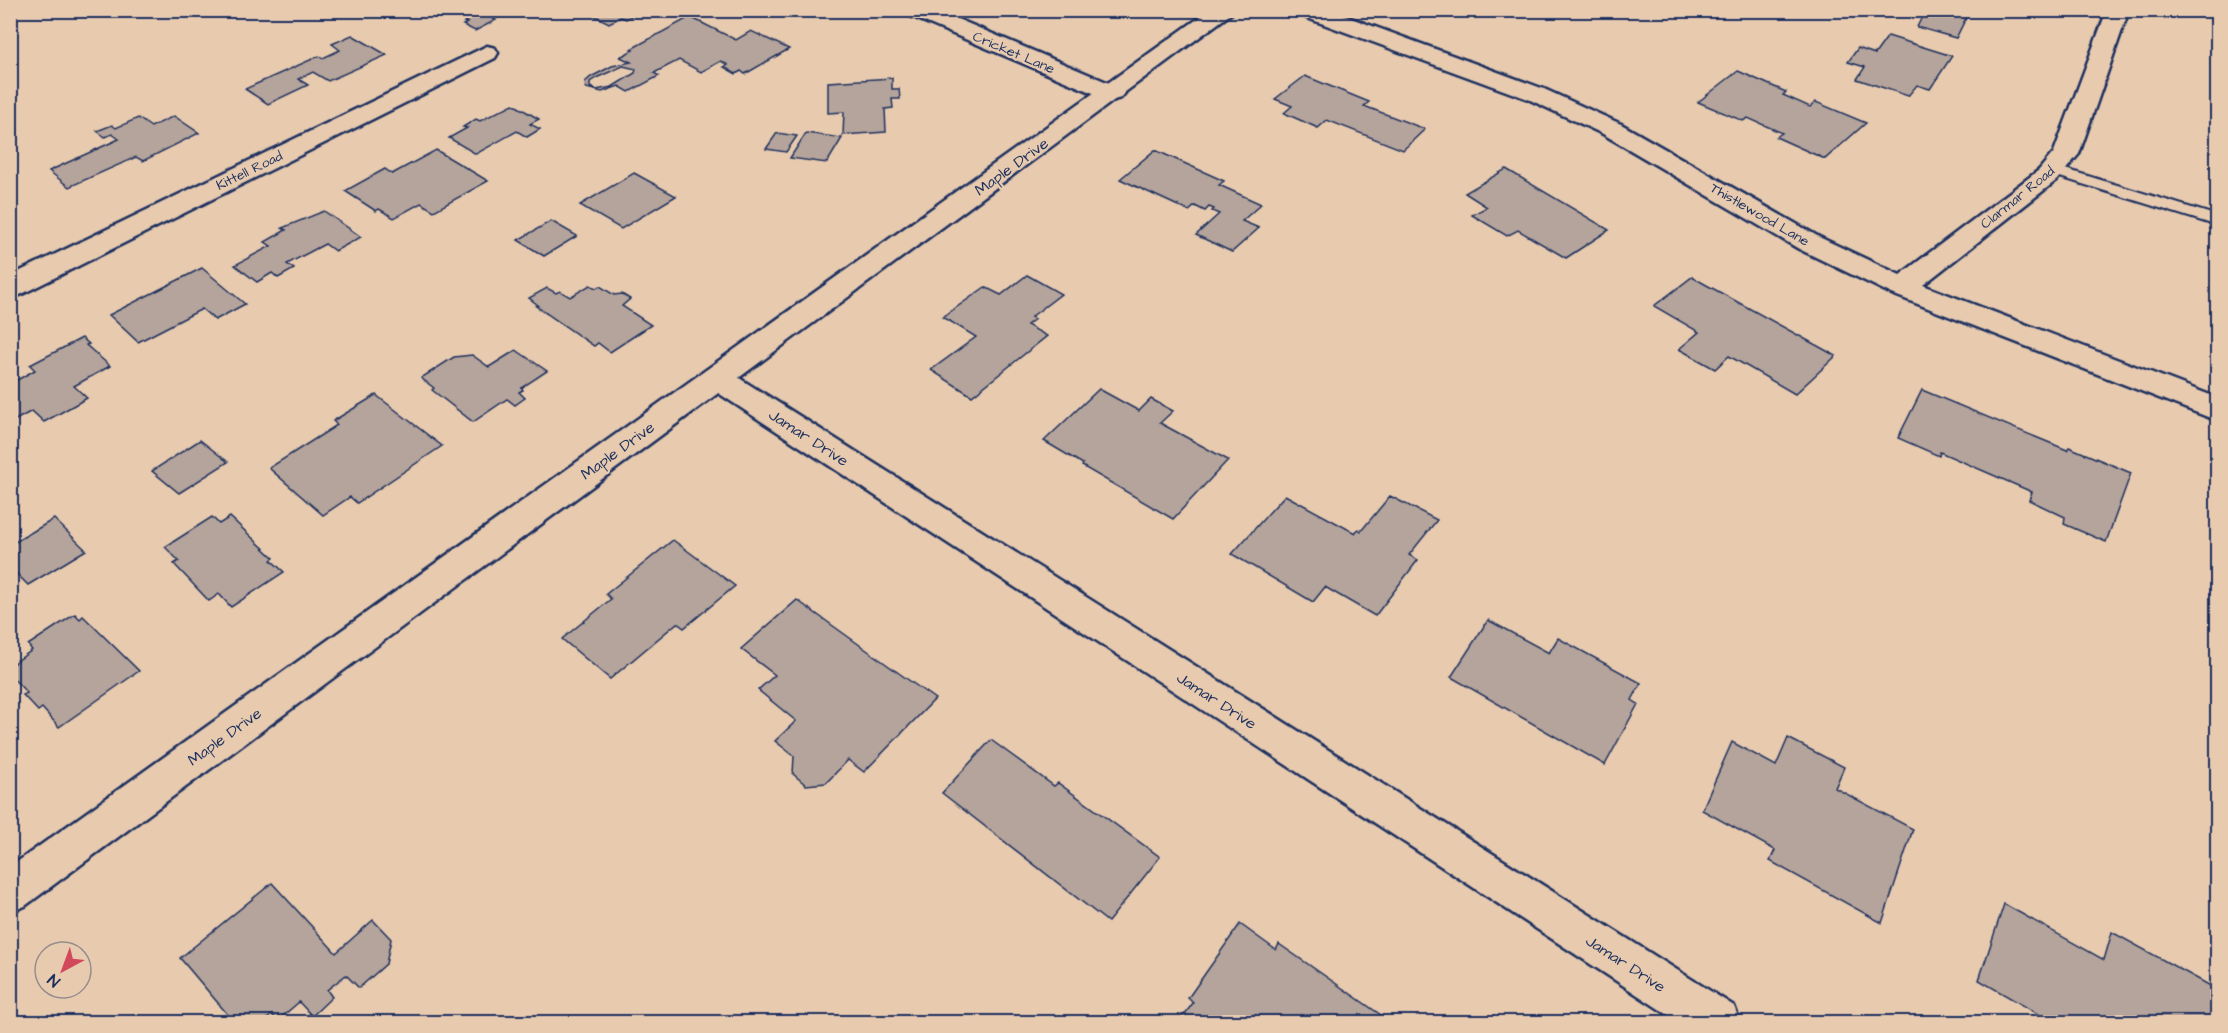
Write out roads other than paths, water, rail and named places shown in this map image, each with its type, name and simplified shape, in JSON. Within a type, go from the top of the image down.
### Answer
[{"type":"street","name":"Cricket Lane","points":[[915,10],[1113,93]]},
{"type":"street","name":"Maple Drive","points":[[10,892],[1226,10]]},
{"type":"street","name":"Thistlewood Lane","points":[[1306,10],[1536,94],[1601,124],[1809,243],[1902,287],[2217,410]]},
{"type":"street","name":"Clarmar Road","points":[[1902,287],[2052,170],[2066,154],[2118,10]]},
{"type":"street","name":"Kittell Road","points":[[10,288],[487,52]]},
{"type":"street","name":"Jamar Drive","points":[[717,378],[1718,1023]]},
{"type":"lane","points":[[2052,170],[2217,221]]}]
